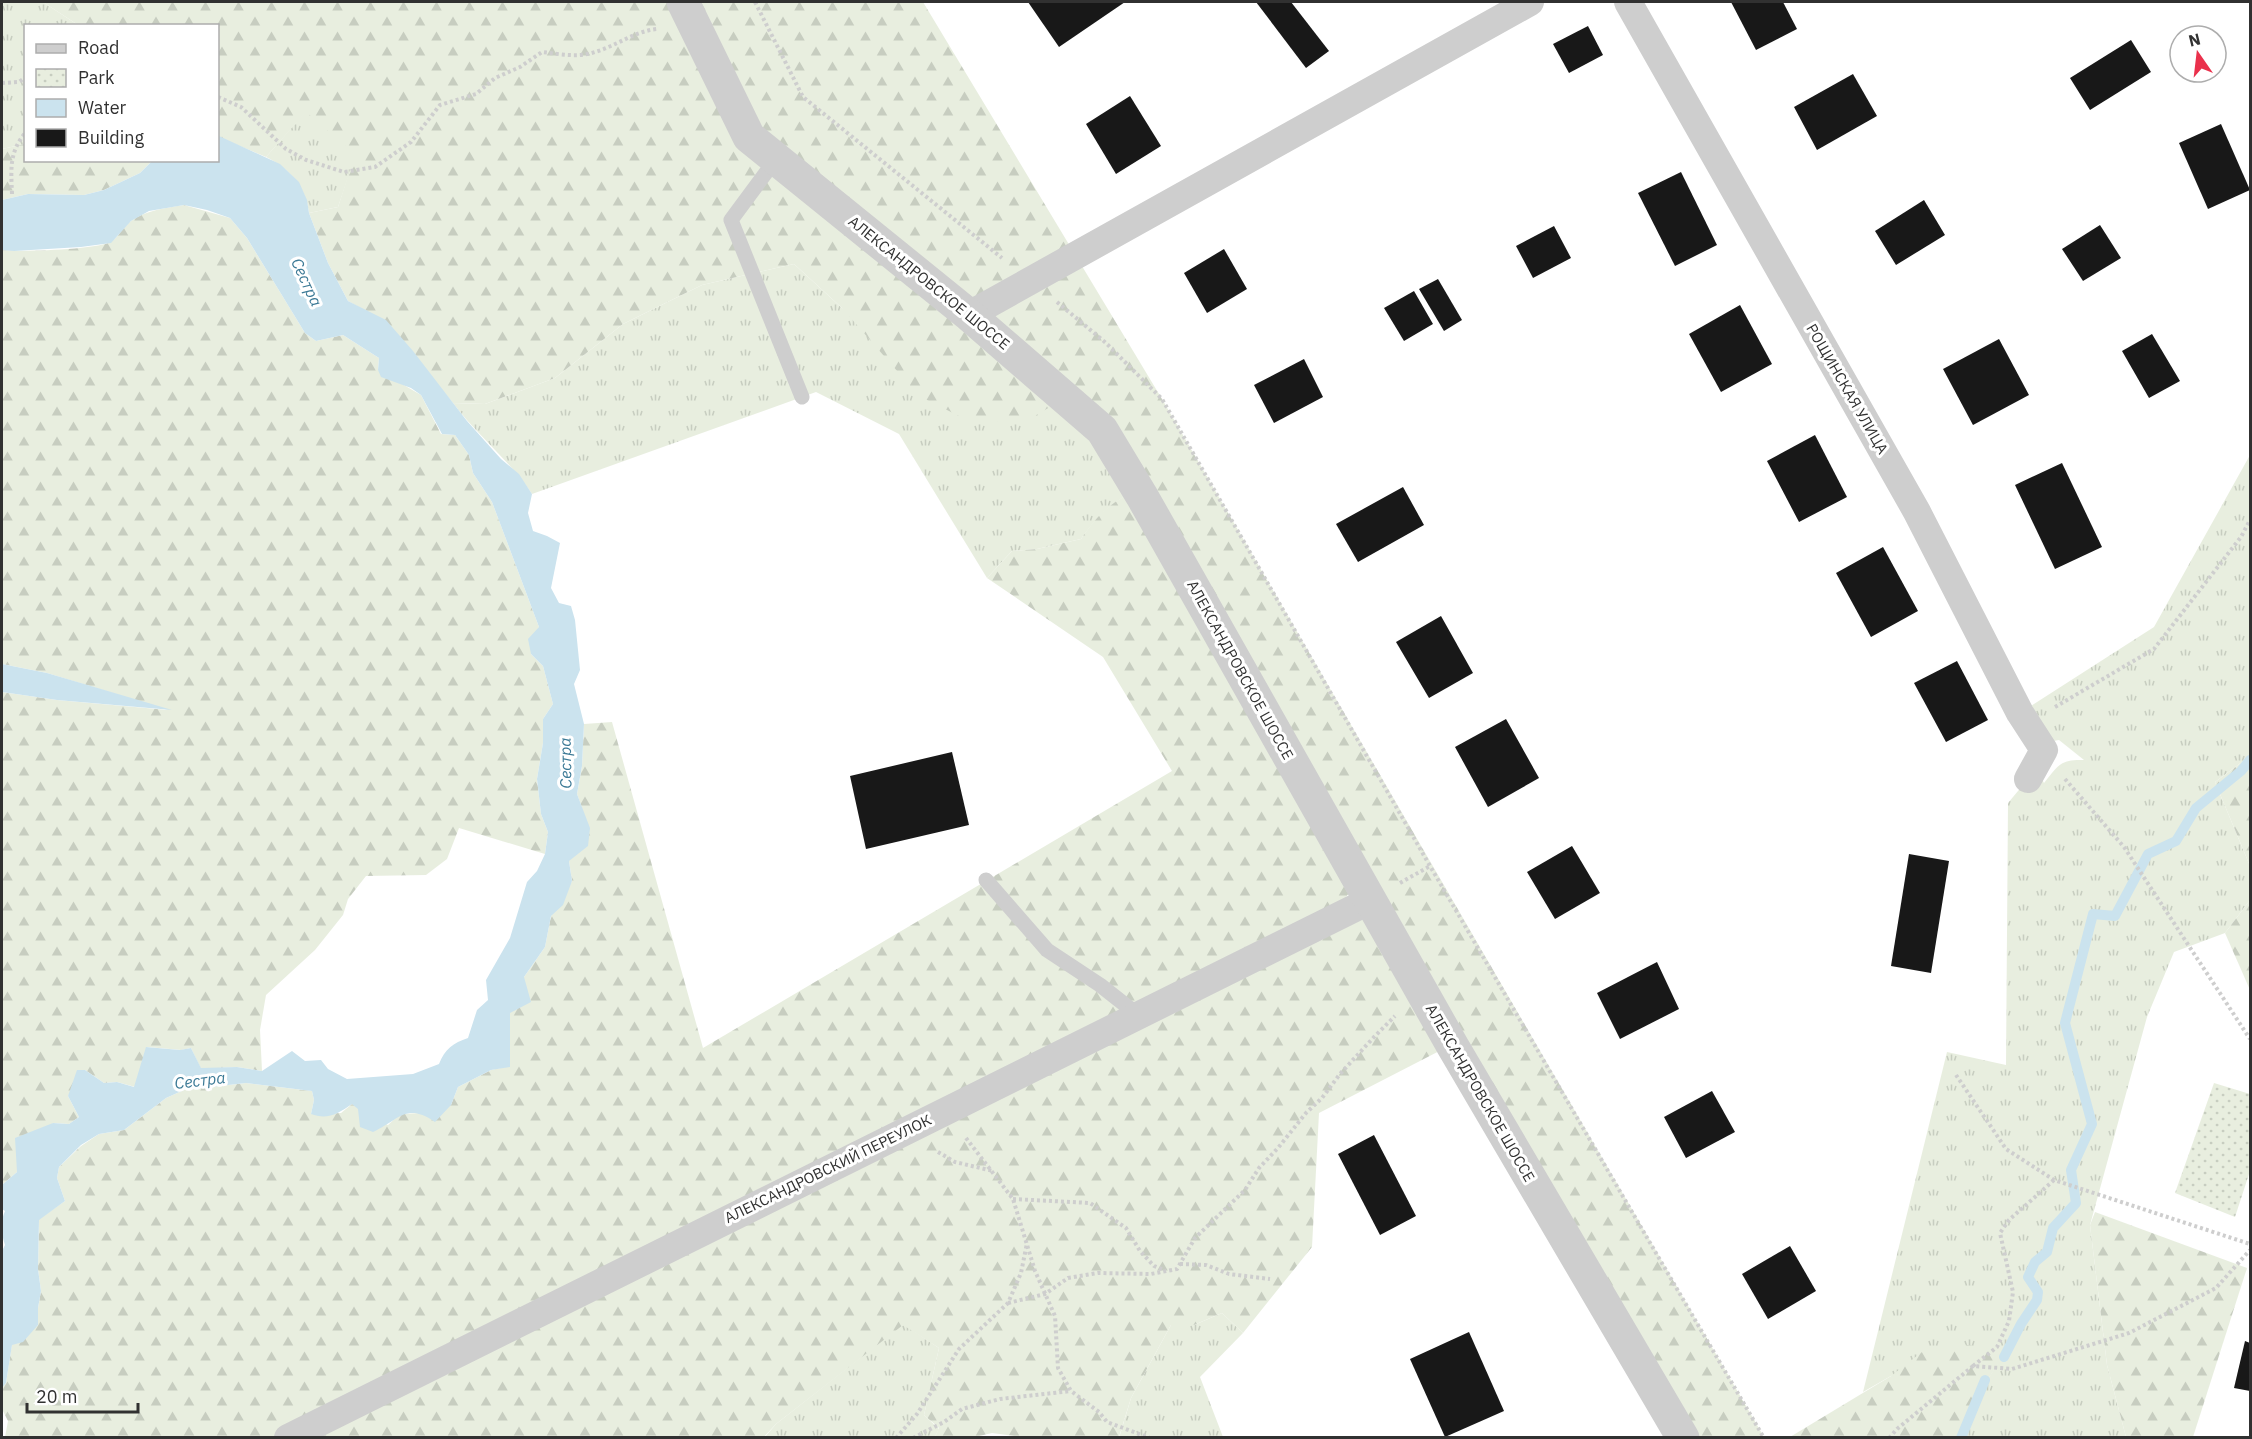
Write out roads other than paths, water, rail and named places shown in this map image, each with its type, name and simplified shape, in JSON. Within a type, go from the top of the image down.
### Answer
[{"type":"street","points":[[969,315],[1530,2]]},
{"type":"street","name":"РОЩИНСКАЯ УЛИЦА","points":[[1629,2],[1917,512],[2026,723],[2044,750],[2028,779]]},
{"type":"street","name":"АЛЕКСАНДРОВСКОЕ ШОССЕ","points":[[688,13],[749,137],[969,315],[1102,429],[1369,901],[1683,1437]]},
{"type":"street","name":"АЛЕКСАНДРОВСКИЙ ПЕРЕУЛОК","points":[[288,1437],[1369,901]]},
{"type":"lane","points":[[776,159],[731,220],[802,397]]},
{"type":"lane","points":[[986,880],[1047,950],[1100,985],[1138,1016]]},
{"type":"water","name":"Сестра","points":[[219,136],[280,164],[299,182],[328,263],[348,301],[386,320],[467,421],[501,459],[519,474],[532,494],[528,513],[533,531],[560,543],[551,588],[559,603],[571,606],[575,620],[580,670],[574,684],[584,724],[582,766],[577,794],[590,828],[588,846],[569,861],[572,881],[563,905],[551,916],[545,947],[524,977],[531,1002],[510,1013],[510,1067],[491,1070],[458,1087],[451,1105],[435,1122],[417,1113],[409,1113],[373,1132],[360,1127],[358,1109],[352,1104],[332,1115],[317,1116],[311,1114],[314,1100],[312,1091],[246,1083],[184,1090],[166,1098],[124,1130],[99,1134],[81,1145],[59,1167],[57,1178],[65,1201],[39,1220],[38,1269],[41,1291],[38,1325],[23,1342],[12,1345],[6,1383],[2,1388],[2,1251],[5,1245],[2,1219],[5,1211],[2,1209],[2,1185],[17,1172],[15,1138],[53,1123],[69,1124],[79,1117],[68,1096],[77,1070],[85,1070],[104,1083],[117,1082],[134,1087],[146,1047],[180,1050],[191,1048],[201,1068],[237,1067],[262,1071],[292,1051],[305,1061],[321,1060],[328,1069],[347,1079],[413,1074],[439,1064],[450,1047],[468,1038],[477,1010],[488,1000],[486,980],[510,938],[527,882],[537,871],[545,854],[548,832],[541,814],[537,779],[543,743],[543,719],[553,704],[543,666],[531,654],[528,639],[539,627],[492,502],[473,473],[469,455],[455,435],[442,434],[421,395],[411,388],[381,377],[378,370],[379,358],[343,335],[316,341],[305,333],[247,238],[230,218],[207,210],[184,205],[149,211],[131,221],[111,243],[81,247],[2,250],[2,200],[28,194],[84,195],[104,190],[140,173],[151,162],[219,162]]},
{"type":"water","points":[[2,664],[47,673],[172,710],[57,700],[2,692]]},
{"type":"waterway","points":[[2004,1357],[2021,1324],[2037,1300],[2038,1292],[2028,1277],[2035,1262],[2047,1252],[2053,1228],[2076,1203],[2071,1170],[2092,1124],[2065,1023],[2093,914],[2115,916],[2148,854],[2176,841],[2196,808],[2241,771],[2250,760]]},
{"type":"waterway","points":[[1961,1438],[1985,1380]]}]
